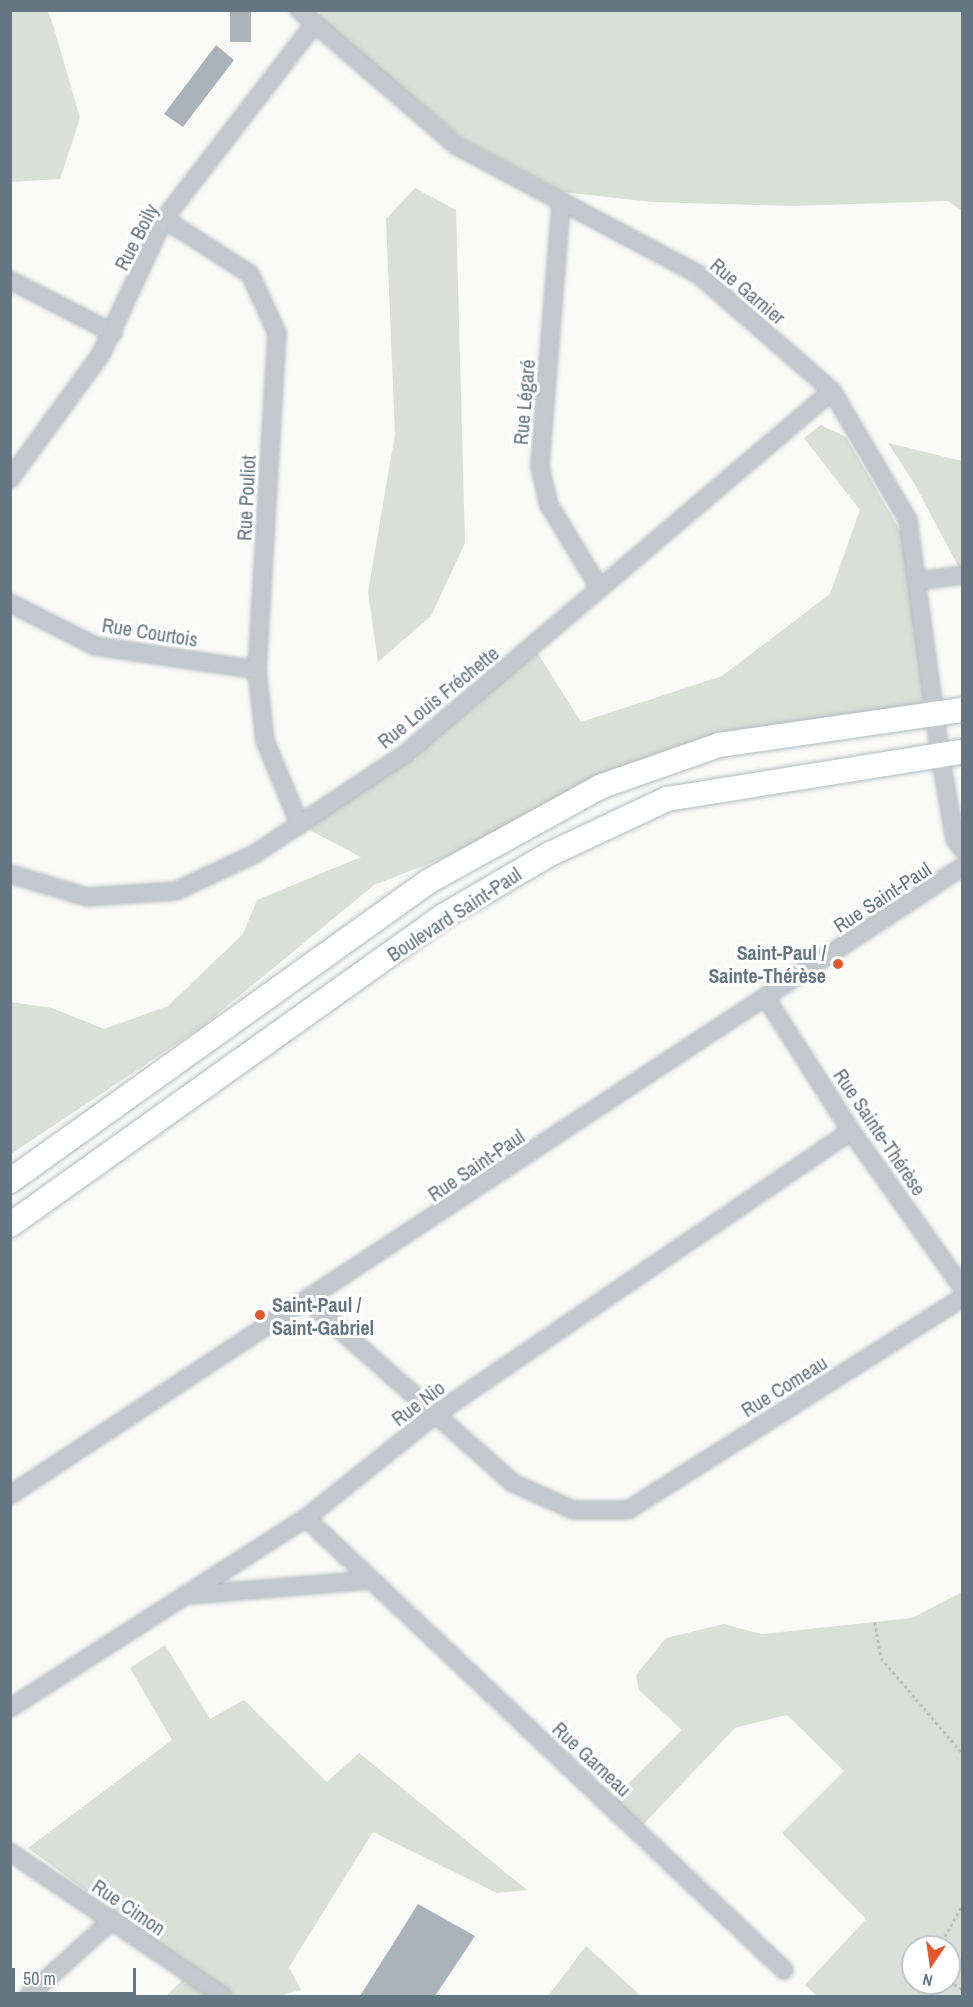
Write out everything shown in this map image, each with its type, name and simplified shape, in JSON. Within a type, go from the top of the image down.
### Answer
[{"type":"main road","name":"Boulevard Saint-Paul","points":[[10,1180],[429,881],[602,786],[719,744],[932,705],[963,710]]},
{"type":"main road","name":"Boulevard Saint-Paul","points":[[10,1225],[445,915],[550,854],[667,799],[951,754]]},
{"type":"street","name":"Rue Garnier","points":[[299,10],[457,146],[561,204],[698,274],[832,392],[908,520],[919,581],[932,705],[951,754],[954,839],[963,849]]},
{"type":"street","name":"Rue Boily","points":[[10,478],[113,333],[164,219],[314,24]]},
{"type":"street","name":"Rue Légaré","points":[[561,204],[540,467],[549,504],[600,589]]},
{"type":"street","name":"Rue Pouliot","points":[[164,219],[250,274],[277,333],[257,670],[265,741],[300,825]]},
{"type":"street","points":[[10,280],[113,333]]},
{"type":"street","name":"Rue Louis Fréchette","points":[[10,874],[87,897],[176,891],[255,854],[405,754],[832,392]]},
{"type":"street","points":[[919,581],[963,575]]},
{"type":"street","name":"Rue Courtois","points":[[10,603],[95,646],[257,670]]},
{"type":"street","name":"Rue Saint-Paul","points":[[10,1495],[308,1301],[963,867]]},
{"type":"street","name":"Rue Sainte-Thérèse","points":[[766,998],[851,1131],[963,1287]]},
{"type":"street","name":"Rue Nio","points":[[10,1708],[306,1518],[436,1414],[851,1131]]},
{"type":"street","name":"Rue Comeau","points":[[436,1414],[513,1483],[573,1510],[628,1510],[963,1298]]},
{"type":"street","points":[[308,1301],[436,1414]]},
{"type":"street","name":"Rue Garneau","points":[[306,1518],[784,1970]]},
{"type":"street","points":[[186,1595],[371,1580]]},
{"type":"street","name":"Rue Cimon","points":[[10,1852],[223,1996]]},
{"type":"street","points":[[28,1996],[112,1920]]},
{"type":"path","points":[[875,1622],[881,1658],[963,1753]]},
{"type":"path","points":[[946,1935],[963,1906]]},
{"type":"shaded area","points":[[11,10],[48,11],[54,28],[80,118],[60,179],[11,182]]},
{"type":"shaded area","points":[[322,10],[962,11],[962,211],[948,201],[793,206],[653,202],[562,192],[465,140],[317,18]]},
{"type":"shaded area","points":[[415,188],[456,210],[465,543],[431,616],[378,662],[368,592],[395,434],[386,219]]},
{"type":"shaded area","points":[[821,425],[846,437],[904,537],[924,698],[917,711],[771,730],[374,885],[203,1026],[11,1154],[11,1002],[52,1008],[104,1029],[168,1006],[243,934],[257,900],[361,857],[300,825],[533,646],[581,722],[722,676],[830,594],[860,510],[804,438]]},
{"type":"shaded area","points":[[888,443],[962,461],[962,573],[914,483]]},
{"type":"shaded area","points":[[962,1592],[962,1996],[817,1996],[805,1985],[866,1919],[782,1833],[844,1771],[787,1715],[735,1728],[637,1831],[608,1804],[682,1730],[639,1690],[636,1675],[666,1638],[724,1624],[761,1634],[912,1618]]},
{"type":"shaded area","points":[[165,1645],[210,1719],[244,1700],[327,1782],[359,1753],[527,1890],[497,1893],[373,1832],[289,1967],[301,1990],[279,1996],[166,1996],[193,1970],[28,1848],[172,1740],[130,1668]]},
{"type":"shaded area","points":[[586,1946],[641,1996],[548,1996]]},
{"type":"building","points":[[230,10],[251,10],[251,42],[230,42]]},
{"type":"building","points":[[216,45],[234,60],[183,127],[164,114]]},
{"type":"building","points":[[418,1904],[475,1936],[435,1996],[360,1996]]},
{"type":"place","name":"Saint-Paul / Sainte-Thérèse","points":[[838,964]]},
{"type":"place","name":"Saint-Paul / Saint-Gabriel","points":[[260,1315]]}]
